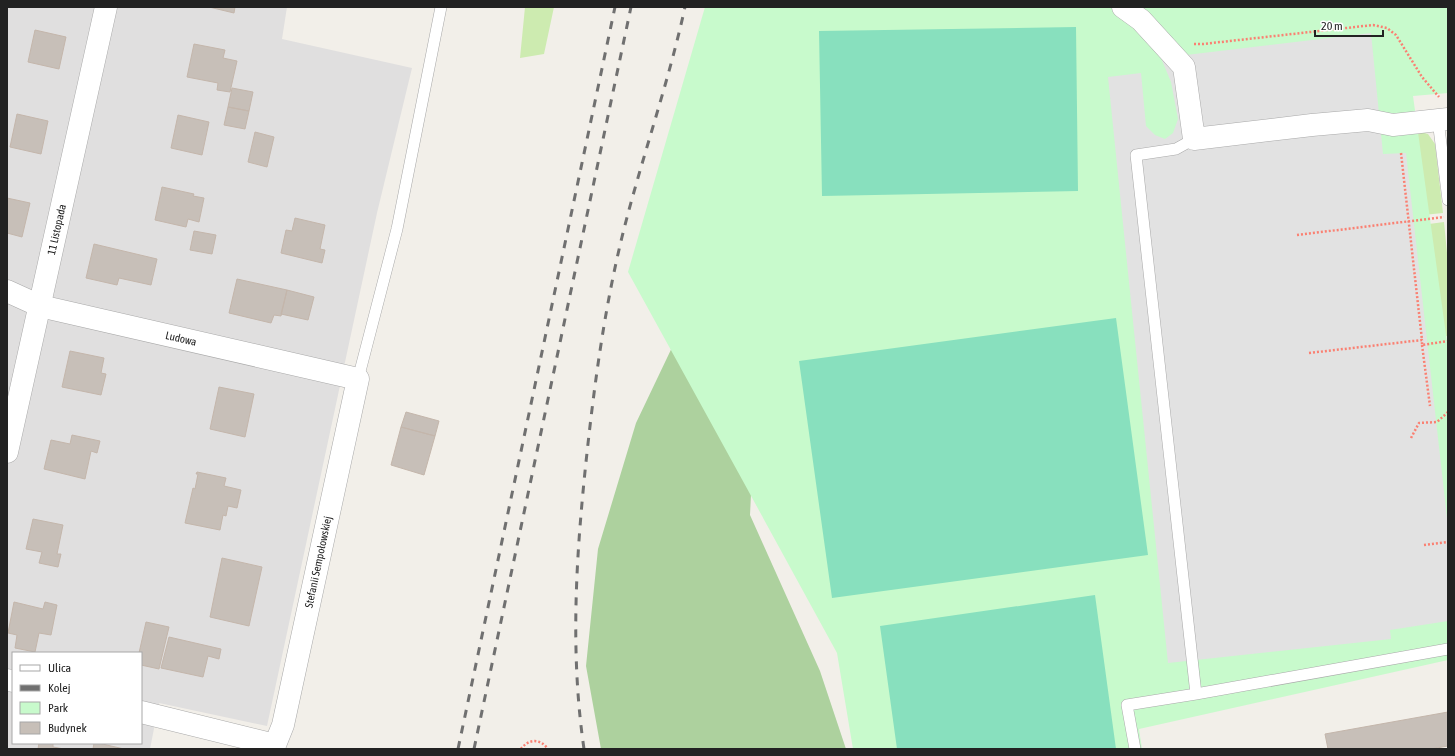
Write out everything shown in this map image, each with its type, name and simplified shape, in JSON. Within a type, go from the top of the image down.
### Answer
[{"type":"street","name":"11 Listopada","points":[[7,452],[106,7]]},
{"type":"street","points":[[1123,7],[1141,20],[1184,67],[1194,139],[1368,120],[1393,125],[1443,120]]},
{"type":"street","name":"Ludowa","points":[[7,292],[40,306],[358,379]]},
{"type":"street","name":"Stefanii Sempołowskiej","points":[[142,712],[275,745],[283,724],[358,379]]},
{"type":"lane","points":[[358,379],[397,229],[441,7]]},
{"type":"lane","points":[[1443,120],[1448,200]]},
{"type":"lane","points":[[1194,139],[1176,149],[1136,155],[1196,694]]},
{"type":"lane","points":[[1135,749],[1127,705],[1448,649]]},
{"type":"path","points":[[1194,44],[1373,26],[1387,28],[1396,35],[1422,76],[1441,99]]},
{"type":"path","points":[[1402,153],[1422,345],[1430,406]]},
{"type":"path","points":[[1297,235],[1448,217]]},
{"type":"path","points":[[1309,353],[1422,340]]},
{"type":"path","points":[[1422,345],[1448,341]]},
{"type":"path","points":[[1411,438],[1419,423],[1437,422],[1448,412]]},
{"type":"path","points":[[1424,545],[1448,542]]},
{"type":"path","points":[[521,749],[524,744],[534,741],[542,742],[548,749]]},
{"type":"shaded area","points":[[7,7],[287,7],[282,39],[412,68],[377,213],[267,726],[159,703],[150,749],[7,749]]},
{"type":"shaded area","points":[[1371,33],[1383,154],[1406,153],[1448,527],[1448,621],[1390,630],[1391,639],[1168,663],[1108,77],[1141,73],[1146,126],[1155,135],[1165,139],[1173,133],[1178,119],[1171,82],[1161,58]]},
{"type":"green space","points":[[525,7],[554,7],[544,54],[520,58]]},
{"type":"green space","points":[[705,7],[1448,7],[1448,93],[1413,96],[1448,349],[1448,660],[1139,729],[1142,749],[853,749],[837,653],[628,272]]},
{"type":"green space","points":[[1076,27],[1078,191],[822,196],[819,31]]},
{"type":"green space","points":[[1421,132],[1428,134],[1435,144],[1443,213],[1413,216],[1381,145]]},
{"type":"green space","points":[[1444,222],[1448,263],[1448,336],[1427,338],[1414,226]]},
{"type":"green space","points":[[1116,318],[1148,555],[832,598],[799,361]]},
{"type":"green space","points":[[677,337],[753,454],[750,515],[820,671],[846,749],[601,749],[586,666],[598,549],[636,423]]},
{"type":"green space","points":[[1095,595],[1116,749],[897,749],[880,626]]},
{"type":"building","points":[[209,7],[235,7],[234,13]]},
{"type":"building","points":[[35,30],[66,37],[59,69],[28,62]]},
{"type":"building","points":[[194,44],[225,50],[223,58],[237,61],[230,92],[217,90],[218,83],[187,77]]},
{"type":"building","points":[[232,88],[253,92],[249,111],[228,107]]},
{"type":"building","points":[[228,107],[249,111],[245,129],[224,125]]},
{"type":"building","points":[[17,114],[48,121],[41,154],[10,147]]},
{"type":"building","points":[[178,115],[209,122],[202,155],[171,148]]},
{"type":"building","points":[[255,132],[274,137],[267,167],[248,162]]},
{"type":"building","points":[[162,187],[194,194],[193,196],[204,198],[199,222],[188,219],[186,227],[155,220]]},
{"type":"building","points":[[7,198],[30,203],[22,237],[7,233]]},
{"type":"building","points":[[295,218],[325,225],[320,249],[325,250],[322,263],[281,253],[286,230],[292,231]]},
{"type":"building","points":[[194,231],[216,235],[212,254],[190,250]]},
{"type":"building","points":[[94,244],[157,259],[151,285],[119,278],[117,285],[86,278]]},
{"type":"building","points":[[237,279],[287,290],[281,316],[274,315],[271,323],[229,313]]},
{"type":"building","points":[[287,290],[314,297],[308,320],[281,314]]},
{"type":"building","points":[[70,351],[104,358],[101,373],[106,374],[101,395],[62,387]]},
{"type":"building","points":[[219,387],[254,394],[245,437],[210,429]]},
{"type":"building","points":[[406,412],[439,421],[435,436],[401,427]]},
{"type":"building","points":[[401,427],[435,436],[424,475],[391,465]]},
{"type":"building","points":[[72,435],[100,441],[97,453],[91,451],[85,479],[44,469],[51,440],[70,444]]},
{"type":"building","points":[[197,472],[226,478],[224,486],[241,490],[237,508],[228,506],[226,516],[223,515],[220,530],[185,523],[193,488],[195,489],[198,474],[196,474]]},
{"type":"building","points":[[33,519],[63,525],[57,554],[61,554],[58,567],[39,563],[42,552],[26,549]]},
{"type":"building","points":[[222,558],[262,567],[249,626],[210,617]]},
{"type":"building","points":[[14,602],[43,609],[45,602],[57,605],[51,635],[39,633],[35,652],[15,648],[17,635],[8,633]]},
{"type":"building","points":[[146,622],[169,627],[159,669],[142,665],[142,652],[139,652]]},
{"type":"building","points":[[169,637],[221,649],[219,659],[208,656],[203,677],[161,668]]},
{"type":"building","points":[[1448,712],[1448,746],[1431,749],[1328,749],[1325,734]]},
{"type":"building","points":[[39,744],[53,744],[53,747],[64,749],[38,749]]},
{"type":"building","points":[[94,744],[102,744],[124,749],[93,749]]},
{"type":"railway","points":[[458,749],[615,7]]},
{"type":"railway","points":[[474,749],[631,7]]},
{"type":"railway","points":[[584,749],[577,677],[577,569],[582,498],[596,377],[610,293],[622,237],[671,65],[685,7]]}]
